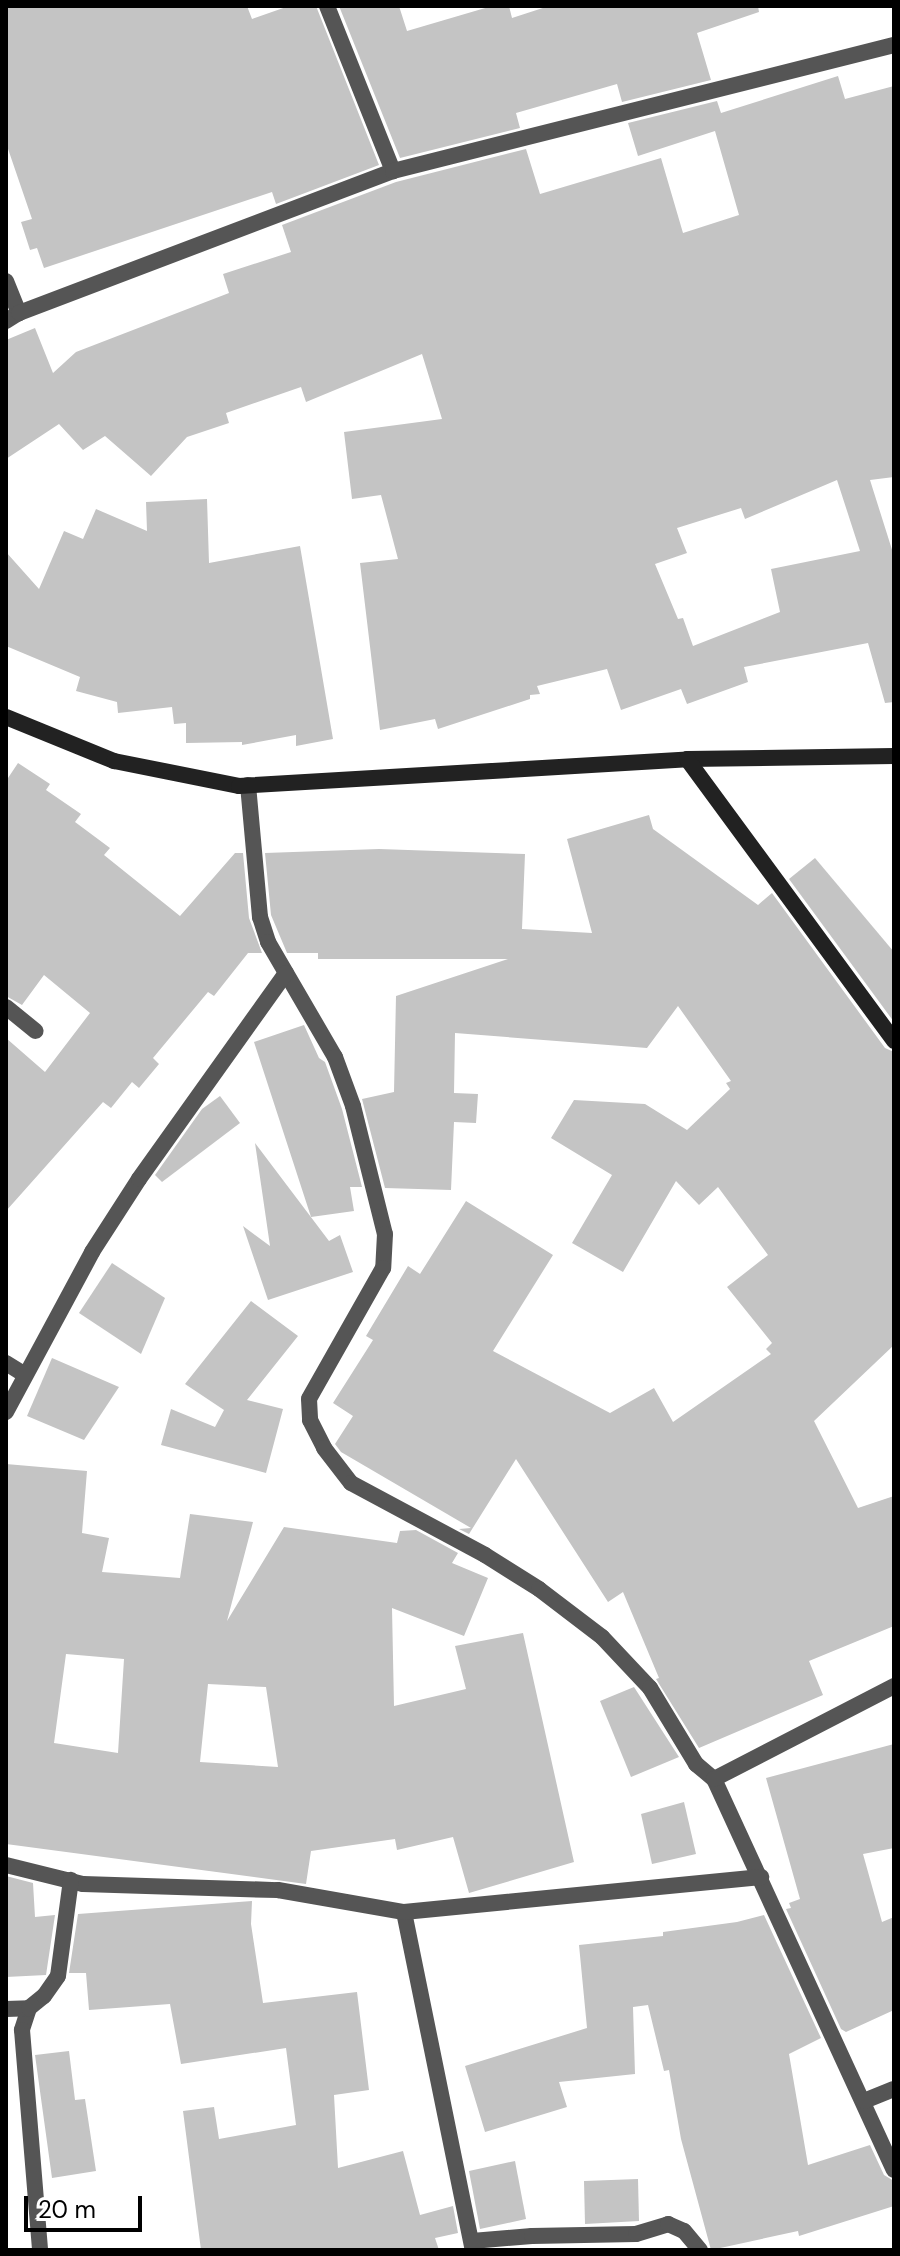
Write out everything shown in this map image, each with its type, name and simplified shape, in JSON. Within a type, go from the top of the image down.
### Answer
[{"type":"main road","points":[[6,717],[114,761],[248,785],[687,759],[894,756]]},
{"type":"main road","points":[[687,759],[894,1041]]},
{"type":"street","points":[[327,6],[393,171]]},
{"type":"street","points":[[6,281],[12,317],[393,171],[894,45]]},
{"type":"street","points":[[248,785],[260,917],[268,942],[335,1057],[353,1106],[385,1234],[383,1268],[309,1399],[310,1420],[324,1448],[351,1483],[485,1555],[539,1589],[602,1637],[650,1688],[696,1764],[714,1779],[894,2170]]},
{"type":"street","points":[[6,1412],[92,1252],[139,1179],[286,973]]},
{"type":"street","points":[[6,1007],[36,1031]]},
{"type":"street","points":[[6,1363],[25,1375]]},
{"type":"street","points":[[714,1779],[894,1686]]},
{"type":"street","points":[[6,1865],[83,1884],[278,1890],[404,1912],[761,1877]]},
{"type":"street","points":[[40,2250],[22,2030],[29,2008],[44,1996],[58,1976],[71,1880]]},
{"type":"street","points":[[404,1912],[473,2246],[532,2236],[636,2234],[668,2224],[684,2231],[700,2250]]},
{"type":"street","points":[[6,2009],[29,2008]]},
{"type":"street","points":[[864,2101],[894,2089]]},
{"type":"building","points":[[6,6],[247,6],[252,19],[289,6],[316,6],[379,165],[276,204],[272,192],[44,268],[37,248],[30,250],[21,222],[32,219],[6,143]]},
{"type":"building","points":[[339,6],[399,6],[407,31],[492,6],[509,6],[512,18],[549,6],[758,6],[759,12],[697,33],[711,80],[622,102],[617,84],[516,113],[520,128],[400,158]]},
{"type":"building","points":[[838,76],[845,99],[894,86],[894,477],[870,480],[894,556],[894,702],[885,703],[868,643],[744,667],[748,682],[687,704],[681,689],[621,710],[607,669],[537,686],[540,694],[530,695],[530,699],[438,729],[435,719],[380,730],[360,563],[398,559],[381,495],[352,499],[344,432],[442,419],[422,354],[306,402],[301,387],[226,413],[229,423],[187,437],[151,476],[105,436],[83,450],[59,424],[6,459],[6,340],[35,328],[53,373],[76,352],[229,293],[223,274],[291,252],[282,225],[396,182],[526,149],[540,194],[661,158],[683,233],[739,215],[715,131],[638,156],[628,123],[717,101],[721,113]],"holes":[[[837,480],[860,551],[771,569],[780,612],[693,646],[683,618],[678,619],[655,564],[687,553],[677,528],[741,508],[745,519]]]},
{"type":"building","points":[[207,499],[209,563],[300,546],[333,739],[296,746],[296,735],[242,745],[242,742],[186,743],[186,723],[174,724],[172,707],[118,713],[117,702],[76,691],[80,677],[6,646],[6,552],[39,589],[64,531],[83,539],[96,509],[147,531],[146,502]]},
{"type":"building","points":[[18,763],[50,784],[46,790],[81,814],[75,822],[110,848],[104,855],[180,916],[235,853],[243,853],[249,918],[262,953],[248,953],[214,996],[208,992],[153,1058],[159,1064],[139,1088],[132,1082],[111,1108],[103,1102],[6,1211],[6,1038],[45,1072],[90,1013],[44,975],[22,1005],[6,996],[6,781]]},
{"type":"building","points":[[649,815],[653,829],[758,905],[772,893],[885,1048],[894,1052],[894,1345],[814,1421],[858,1508],[894,1496],[894,1626],[809,1661],[823,1695],[699,1748],[656,1679],[659,1678],[623,1592],[608,1602],[516,1459],[469,1534],[459,1529],[471,1528],[341,1452],[335,1444],[353,1416],[333,1403],[373,1340],[366,1336],[408,1266],[420,1274],[466,1201],[553,1255],[493,1351],[610,1413],[654,1388],[673,1422],[771,1354],[766,1349],[772,1343],[727,1287],[768,1255],[718,1187],[699,1205],[676,1181],[623,1272],[572,1243],[612,1175],[551,1138],[574,1100],[645,1104],[687,1130],[730,1089],[726,1083],[731,1081],[678,1006],[647,1048],[455,1033],[454,1093],[478,1094],[476,1123],[454,1122],[451,1190],[385,1188],[362,1099],[394,1092],[396,996],[508,959],[318,959],[318,953],[287,953],[271,915],[265,853],[379,849],[525,854],[522,929],[592,933],[567,839]]},
{"type":"building","points":[[815,858],[894,952],[894,1022],[789,879]]},
{"type":"building","points":[[304,1025],[319,1058],[325,1062],[342,1109],[362,1187],[350,1187],[354,1211],[311,1217],[254,1042]]},
{"type":"building","points":[[220,1096],[240,1123],[162,1182],[155,1175],[202,1109]]},
{"type":"building","points":[[255,1143],[329,1241],[340,1235],[353,1272],[268,1300],[243,1226],[270,1246]]},
{"type":"building","points":[[112,1263],[165,1298],[141,1354],[79,1313]]},
{"type":"building","points":[[251,1301],[298,1336],[247,1400],[283,1409],[266,1473],[161,1445],[171,1409],[215,1427],[224,1410],[185,1384]]},
{"type":"building","points":[[52,1358],[119,1387],[84,1440],[27,1416]]},
{"type":"building","points":[[6,1464],[87,1471],[82,1533],[109,1538],[102,1572],[180,1578],[190,1514],[253,1522],[227,1621],[284,1527],[397,1543],[400,1531],[416,1530],[458,1553],[452,1563],[488,1578],[464,1636],[392,1608],[394,1706],[466,1689],[455,1646],[523,1633],[574,1862],[469,1893],[453,1837],[397,1850],[395,1839],[311,1851],[306,1884],[6,1844]],"holes":[[[66,1654],[124,1659],[118,1753],[54,1743]],[[208,1684],[266,1687],[278,1767],[200,1762]]]},
{"type":"building","points":[[634,1687],[679,1757],[631,1777],[600,1701]]},
{"type":"building","points":[[894,1744],[894,1848],[863,1854],[882,1922],[894,1917],[894,2010],[846,2032],[841,2029],[786,1909],[791,1908],[789,1903],[800,1899],[766,1778]]},
{"type":"building","points":[[684,1802],[696,1854],[652,1864],[641,1814]]},
{"type":"building","points":[[6,1876],[33,1883],[35,1917],[55,1915],[46,1975],[6,1977]]},
{"type":"building","points":[[252,1901],[251,1924],[263,2003],[357,1992],[369,2090],[334,2095],[338,2168],[403,2151],[420,2215],[453,2206],[458,2233],[435,2238],[439,2250],[201,2250],[183,2111],[214,2107],[219,2139],[296,2125],[286,2048],[181,2064],[170,2004],[89,2010],[86,1973],[69,1973],[78,1914]]},
{"type":"building","points":[[764,1915],[821,2038],[789,2054],[808,2165],[870,2145],[884,2175],[894,2181],[894,2206],[799,2236],[798,2231],[711,2250],[681,2139],[669,2070],[664,2071],[648,2005],[633,2007],[635,2074],[559,2082],[567,2107],[485,2132],[465,2066],[587,2028],[579,1945],[663,1936],[663,1932],[737,1922]]},
{"type":"building","points":[[69,2051],[75,2100],[85,2099],[96,2171],[52,2178],[35,2055]]},
{"type":"building","points":[[515,2161],[526,2219],[480,2229],[469,2171]]},
{"type":"building","points":[[638,2179],[639,2221],[585,2224],[584,2181]]}]
